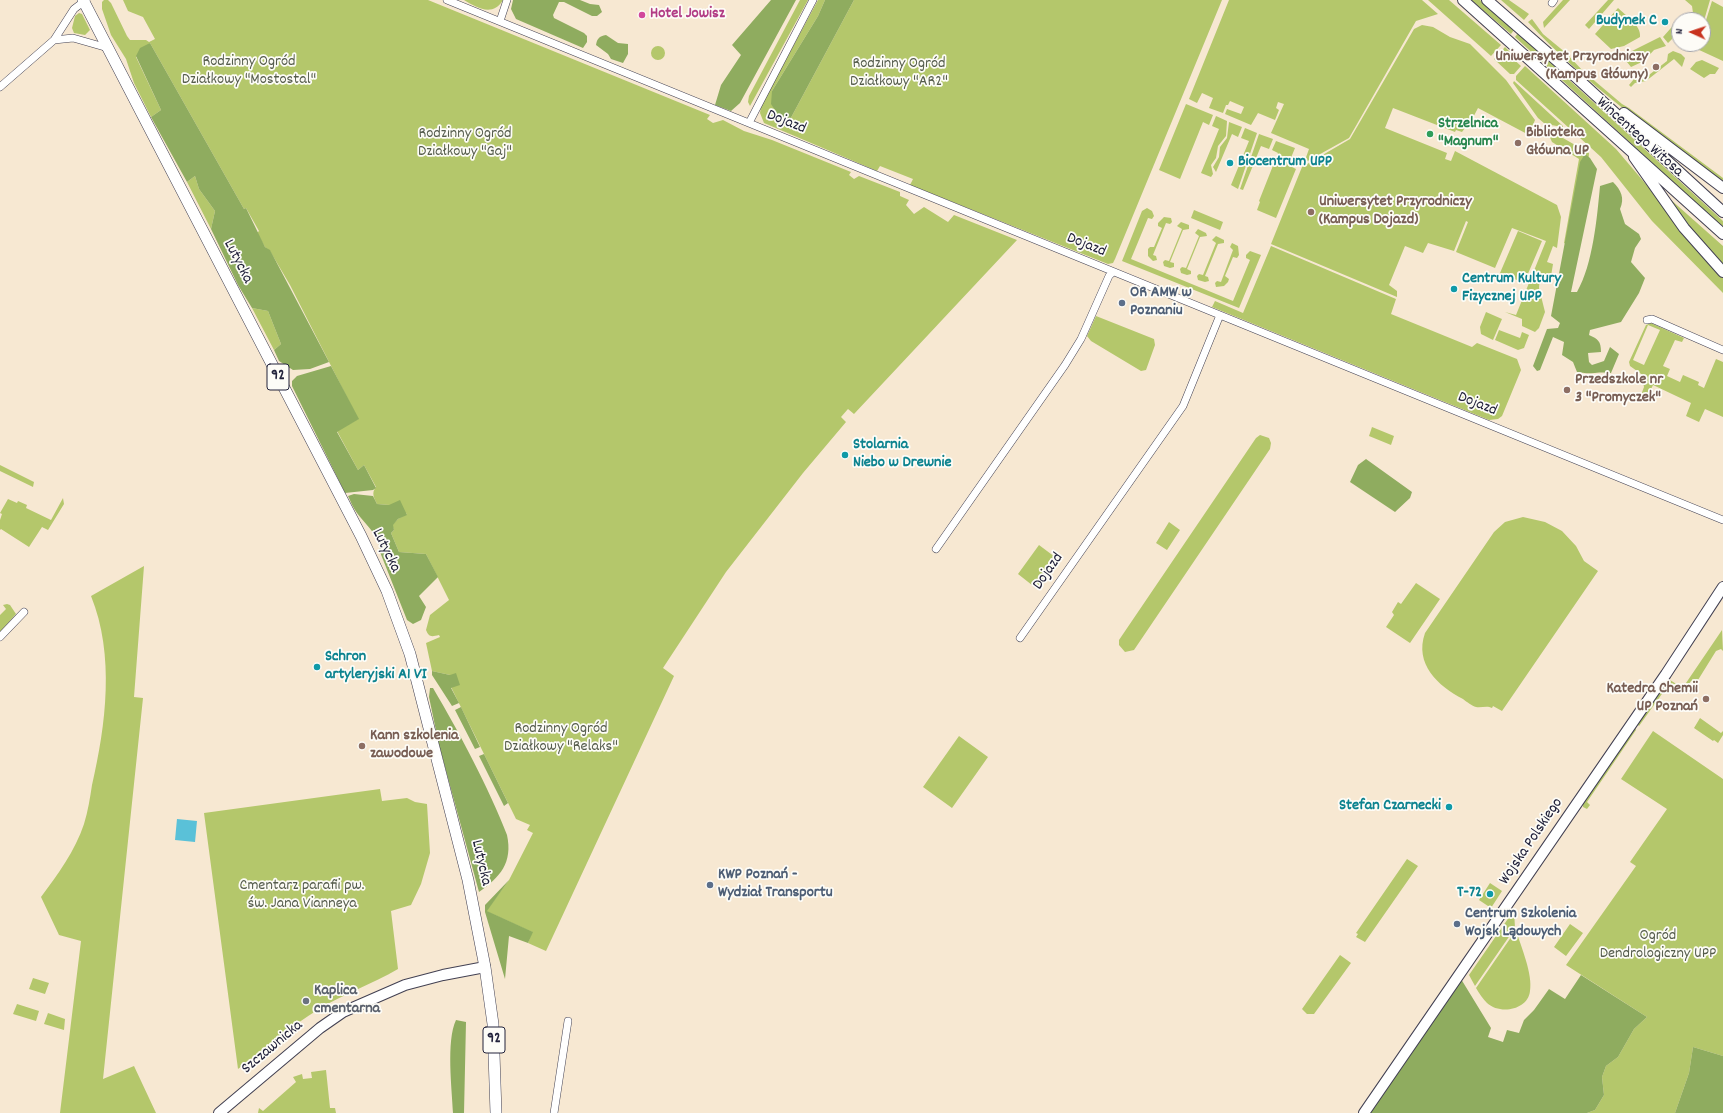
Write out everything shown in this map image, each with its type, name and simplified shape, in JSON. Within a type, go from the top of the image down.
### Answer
[{"type":"main road","name":"Lutycka","points":[[85,0],[108,48],[361,536],[386,591],[401,629],[416,677],[468,880],[486,967],[493,1024],[496,1113]]},
{"type":"main road","name":"Wincentego Witosa","points":[[1463,0],[1723,234]]},
{"type":"main road","name":"Wincentego Witosa","points":[[1487,0],[1579,80],[1723,212]]},
{"type":"main road","points":[[1579,80],[1723,188]]},
{"type":"main road","points":[[1628,147],[1644,173],[1684,228],[1723,272]]},
{"type":"main road","name":"Wojska Polskiego","points":[[1364,1113],[1666,674],[1723,587]]},
{"type":"main road","name":"Szczawnicka","points":[[219,1113],[320,1028],[343,1012],[405,985],[486,967]]},
{"type":"street","name":"Lutycka","points":[[0,87],[54,40],[74,8],[85,0]]},
{"type":"street","name":"Dojazd","points":[[448,0],[1723,520]]},
{"type":"street","points":[[500,21],[507,0]]},
{"type":"street","points":[[750,123],[813,0]]},
{"type":"street","points":[[54,40],[73,38],[108,48]]},
{"type":"street","name":"Dojazd","points":[[936,549],[1065,365],[1081,339],[1109,276],[1113,272]]},
{"type":"street","name":"Dojazd","points":[[1020,638],[1183,406],[1220,315]]},
{"type":"street","points":[[1647,320],[1652,319],[1723,350]]},
{"type":"street","points":[[0,637],[24,612]]},
{"type":"street","points":[[554,1113],[568,1021]]},
{"type":"green space","points":[[104,0],[108,0],[111,3],[130,40],[146,40],[149,42],[155,39],[143,17],[128,11],[123,0],[428,0],[710,115],[707,119],[713,123],[723,120],[744,131],[772,140],[851,172],[849,175],[854,179],[859,176],[900,192],[900,196],[909,200],[906,205],[914,214],[924,207],[948,222],[954,215],[1017,240],[854,414],[848,409],[841,417],[846,422],[803,473],[726,572],[663,668],[674,676],[546,951],[528,943],[532,932],[486,911],[509,880],[533,833],[527,830],[530,825],[516,819],[451,687],[450,675],[432,671],[426,643],[440,637],[439,635],[431,636],[426,630],[430,615],[449,600],[426,554],[399,552],[391,533],[394,530],[392,525],[398,519],[407,514],[389,505],[377,504],[373,493],[376,487],[364,465],[358,470],[337,431],[358,419],[290,285],[270,251],[265,247],[257,233],[259,231],[246,208],[244,209],[150,43],[136,57],[161,110],[151,117],[134,83],[126,59],[111,35],[102,9],[102,2]]},
{"type":"green space","points":[[464,0],[503,0],[499,5],[490,10],[479,8]]},
{"type":"green space","points":[[513,0],[580,0],[590,4],[599,5],[602,12],[597,16],[592,16],[564,2],[559,2],[553,15],[554,18],[587,36],[587,42],[583,48],[516,19],[511,9]]},
{"type":"green space","points":[[771,0],[796,0],[740,103],[731,111],[715,105],[721,85],[741,55],[732,45]]},
{"type":"green space","points":[[800,0],[808,0],[750,106],[748,102],[749,96]]},
{"type":"green space","name":"Rodzinny Ogród Działkowy \"AR2\"","points":[[818,0],[825,0],[818,16],[772,91],[786,127],[854,0],[1222,0],[1115,259],[1113,263],[1108,264],[910,185],[913,179],[880,166],[877,171],[764,123],[760,113],[761,106]]},
{"type":"green space","points":[[825,0],[854,0],[786,127],[771,104],[772,91],[818,16]]},
{"type":"green space","points":[[1229,0],[1422,0],[1438,14],[1416,21],[1349,138],[1304,163],[1309,149],[1271,133],[1284,104],[1278,102],[1276,108],[1279,110],[1275,120],[1258,113],[1251,125],[1225,114],[1227,109],[1241,114],[1244,107],[1230,101],[1228,105],[1226,105],[1223,113],[1209,108],[1213,98],[1202,93],[1197,103],[1189,99]]},
{"type":"green space","points":[[1428,0],[1449,0],[1501,45],[1491,56]]},
{"type":"green space","points":[[1471,0],[1480,0],[1514,30],[1511,34]]},
{"type":"green space","points":[[1501,0],[1509,0],[1529,14],[1524,20]]},
{"type":"green space","points":[[1563,0],[1570,0],[1544,28],[1543,22]]},
{"type":"green space","points":[[1608,0],[1614,0],[1589,29],[1585,25]]},
{"type":"green space","points":[[1685,0],[1710,0],[1706,12],[1693,12],[1692,6]]},
{"type":"green space","points":[[1712,1],[1723,7],[1723,61],[1704,52],[1711,52],[1711,12],[1709,12]]},
{"type":"green space","points":[[1618,8],[1636,25],[1640,33],[1640,37],[1624,46],[1611,49],[1595,34]]},
{"type":"green space","points":[[79,13],[82,14],[90,30],[85,35],[74,33],[72,28],[75,16]]},
{"type":"green space","points":[[1532,19],[1543,34],[1566,53],[1583,71],[1622,104],[1723,178],[1723,182],[1646,126],[1597,87],[1550,45],[1528,22]]},
{"type":"green space","points":[[1422,25],[1433,27],[1450,37],[1470,44],[1506,80],[1535,120],[1529,135],[1478,108],[1467,129],[1465,128],[1462,132],[1456,130],[1455,132],[1393,108],[1385,128],[1447,153],[1445,159],[1451,161],[1455,151],[1557,205],[1561,217],[1557,248],[1553,246],[1547,262],[1553,264],[1551,276],[1540,274],[1539,288],[1545,312],[1539,328],[1535,332],[1522,326],[1522,319],[1505,312],[1516,315],[1546,241],[1512,228],[1495,268],[1456,252],[1468,222],[1466,221],[1454,251],[1428,243],[1423,253],[1405,246],[1389,285],[1397,291],[1397,297],[1271,244],[1302,167],[1350,139],[1414,29]]},
{"type":"green space","points":[[1671,28],[1671,40],[1668,43],[1663,37]]},
{"type":"green space","points":[[1518,33],[1723,221],[1723,228],[1515,37]]},
{"type":"green space","points":[[606,35],[618,43],[628,44],[628,54],[623,63],[611,59],[608,54],[596,45],[599,38]]},
{"type":"green space","points":[[1660,37],[1666,46],[1654,50],[1644,61],[1631,67],[1623,57],[1626,54]]},
{"type":"green space","points":[[150,43],[244,209],[246,208],[265,247],[270,250],[329,362],[310,369],[293,370],[279,361],[274,350],[281,344],[268,311],[252,308],[238,285],[211,229],[215,211],[199,189],[195,176],[187,182],[151,117],[161,110],[136,56],[140,48]]},
{"type":"green space","points":[[655,46],[661,46],[665,50],[665,56],[661,60],[655,60],[651,56],[651,50]]},
{"type":"green space","points":[[1505,47],[1512,54],[1510,56],[1521,66],[1514,74],[1510,74],[1494,59]]},
{"type":"green space","points":[[1676,52],[1681,54],[1685,58],[1682,67],[1674,59],[1646,81],[1635,83],[1631,87],[1629,85],[1634,79],[1645,78],[1667,61],[1668,54]]},
{"type":"green space","points":[[1702,60],[1719,68],[1715,74],[1710,74],[1704,78],[1690,69],[1696,62]]},
{"type":"green space","points":[[1525,66],[1616,149],[1650,189],[1691,243],[1723,278],[1723,293],[1652,221],[1601,157],[1516,80],[1516,76]]},
{"type":"green space","points":[[1514,81],[1563,127],[1545,124],[1538,118],[1513,83]]},
{"type":"green space","points":[[1186,104],[1213,115],[1209,125],[1203,122],[1180,179],[1159,170]]},
{"type":"green space","points":[[1216,116],[1227,121],[1226,136],[1218,146],[1216,158],[1211,165],[1213,174],[1211,177],[1201,173],[1219,129],[1212,126]]},
{"type":"green space","points":[[1229,122],[1242,127],[1238,137],[1232,134],[1216,172],[1213,167],[1219,157],[1220,147],[1227,138]]},
{"type":"green space","points":[[1245,128],[1257,133],[1238,189],[1231,185],[1249,141],[1241,138]]},
{"type":"green space","points":[[1548,133],[1554,137],[1556,134],[1589,153],[1586,192],[1568,245],[1564,243],[1579,159],[1552,142]]},
{"type":"green space","points":[[1259,134],[1273,139],[1269,149],[1261,146],[1243,190],[1240,189]]},
{"type":"green space","points":[[1276,141],[1295,148],[1288,165],[1296,169],[1276,218],[1257,210],[1259,201],[1278,153],[1272,150]]},
{"type":"green space","points":[[1585,154],[1590,158],[1597,169],[1571,292],[1577,292],[1591,255],[1600,186],[1613,182],[1621,194],[1622,201],[1620,209],[1625,224],[1639,234],[1641,239],[1635,248],[1631,262],[1645,278],[1639,293],[1621,322],[1590,330],[1589,335],[1598,341],[1601,348],[1601,352],[1588,353],[1589,362],[1592,365],[1604,361],[1610,347],[1619,354],[1611,373],[1577,372],[1573,362],[1562,355],[1564,342],[1553,337],[1540,370],[1537,371],[1533,366],[1547,329],[1558,328],[1560,323],[1551,316],[1580,162]]},
{"type":"green space","points":[[195,176],[199,189],[215,211],[211,229],[187,182]]},
{"type":"green space","points":[[1670,199],[1723,246],[1723,266],[1693,231]]},
{"type":"green space","points":[[1147,208],[1152,211],[1154,216],[1152,219],[1148,218],[1131,259],[1233,301],[1250,260],[1246,258],[1246,255],[1250,251],[1261,255],[1239,308],[1122,261],[1142,211]]},
{"type":"green space","points":[[1194,210],[1223,222],[1220,230],[1191,218]]},
{"type":"green space","points":[[1164,217],[1171,218],[1172,222],[1170,224],[1166,223],[1153,255],[1156,256],[1157,260],[1153,261],[1148,256],[1148,249],[1150,247],[1154,247],[1162,228],[1158,226],[1158,223]]},
{"type":"green space","points":[[1181,222],[1189,225],[1189,229],[1183,230],[1170,262],[1174,263],[1174,267],[1170,268],[1164,266],[1163,262],[1165,260],[1169,261],[1182,229],[1177,226]]},
{"type":"green space","points":[[1198,229],[1206,233],[1207,236],[1200,237],[1187,269],[1191,271],[1191,274],[1187,275],[1181,273],[1180,269],[1182,267],[1186,268],[1199,236],[1195,233]]},
{"type":"green space","points":[[1518,231],[1542,241],[1524,283],[1500,273]]},
{"type":"green space","points":[[1216,236],[1224,240],[1224,243],[1218,244],[1205,276],[1208,277],[1209,281],[1205,282],[1198,280],[1197,276],[1199,274],[1203,275],[1216,243],[1212,240]]},
{"type":"green space","points":[[1232,243],[1238,246],[1239,255],[1237,258],[1233,257],[1225,276],[1229,279],[1228,282],[1224,286],[1216,287],[1215,283],[1217,281],[1221,282],[1233,250],[1230,247]]},
{"type":"green space","points":[[1271,246],[1396,299],[1391,314],[1472,347],[1477,343],[1517,359],[1521,370],[1502,416],[1498,419],[1489,420],[1212,307],[1215,301],[1243,313]]},
{"type":"green space","points":[[252,308],[268,311],[281,344],[274,350]]},
{"type":"green space","points":[[1486,312],[1502,319],[1493,340],[1481,334],[1480,327]]},
{"type":"green space","points":[[1096,316],[1154,339],[1155,345],[1146,370],[1141,371],[1091,341],[1087,336]]},
{"type":"green space","points":[[1651,323],[1684,338],[1682,342],[1675,340],[1663,366],[1670,369],[1667,376],[1680,382],[1683,375],[1699,382],[1698,385],[1704,388],[1716,359],[1723,362],[1723,417],[1705,409],[1699,422],[1686,416],[1691,403],[1653,385],[1647,398],[1641,395],[1644,387],[1642,377],[1644,376],[1630,366],[1629,362],[1646,325]],"holes":[[[1648,325],[1660,330],[1644,365],[1633,360]]]},
{"type":"green space","points":[[1499,330],[1520,338],[1522,332],[1529,335],[1524,348],[1518,350],[1495,340]]},
{"type":"green space","points":[[331,366],[359,419],[337,432],[358,470],[364,465],[376,488],[373,490],[345,493],[292,386],[292,381],[297,376]]},
{"type":"green space","points":[[1372,427],[1394,436],[1391,445],[1369,436]]},
{"type":"green space","points":[[1260,435],[1269,438],[1271,443],[1270,449],[1134,650],[1125,652],[1119,645],[1119,640],[1256,438]]},
{"type":"green space","points":[[1366,459],[1412,492],[1410,498],[1395,512],[1350,482],[1358,465]]},
{"type":"green space","points":[[0,465],[34,482],[33,487],[0,471]]},
{"type":"green space","points":[[354,494],[373,496],[377,504],[389,505],[400,500],[407,515],[398,519],[393,525],[394,530],[391,533],[399,552],[426,554],[438,577],[419,596],[426,607],[421,620],[413,624],[407,620],[380,552],[378,541],[353,507],[348,496]]},
{"type":"green space","points":[[63,498],[64,504],[48,530],[42,527],[29,547],[1,529],[0,530],[0,520],[2,514],[0,513],[8,499],[27,505],[26,508],[51,520]]},
{"type":"green space","points":[[1523,517],[1545,522],[1562,531],[1576,546],[1584,561],[1598,571],[1502,711],[1493,706],[1492,708],[1476,707],[1445,688],[1430,673],[1423,655],[1422,644],[1425,633],[1494,532],[1505,522]]},
{"type":"green space","points":[[1169,522],[1180,530],[1167,550],[1156,543]]},
{"type":"green space","points":[[1039,545],[1059,560],[1037,589],[1018,574]]},
{"type":"green space","points":[[144,566],[134,697],[143,698],[103,1079],[134,1066],[156,1113],[60,1113],[81,941],[59,935],[41,897],[66,862],[76,844],[84,824],[101,738],[106,690],[106,666],[99,619],[91,596]]},
{"type":"green space","points":[[1416,583],[1440,599],[1410,643],[1386,627],[1394,615],[1392,612],[1398,602],[1401,604]]},
{"type":"green space","points":[[3,605],[10,605],[16,614],[0,632],[0,615],[6,609]]},
{"type":"green space","points":[[1722,630],[1723,651],[1721,649],[1716,651],[1695,683],[1691,681],[1689,684],[1686,683]]},
{"type":"green space","points":[[432,671],[450,675],[456,673],[460,685],[451,688],[459,703],[452,706],[432,675]]},
{"type":"green space","points":[[1670,680],[1681,687],[1680,689],[1669,684],[1639,726],[1637,724],[1666,681]]},
{"type":"green space","points":[[430,688],[433,688],[483,779],[507,835],[508,854],[503,868],[493,881],[479,892],[439,745],[429,697]]},
{"type":"green space","points":[[461,707],[480,747],[475,749],[455,710]]},
{"type":"green space","points":[[1700,718],[1721,733],[1723,731],[1723,735],[1718,743],[1694,728]]},
{"type":"green space","points":[[1635,727],[1636,730],[1587,802],[1590,805],[1587,809],[1583,807],[1583,802]]},
{"type":"green space","name":"Ogród Dendrologiczny UPP","points":[[1653,731],[1723,779],[1723,1056],[1693,1047],[1689,1073],[1675,1113],[1587,1113],[1595,1110],[1604,1095],[1602,1077],[1606,1066],[1618,1057],[1634,1029],[1647,1017],[1566,965],[1636,866],[1630,862],[1667,809],[1621,779]]},
{"type":"green space","points":[[959,736],[988,757],[952,808],[923,787]]},
{"type":"green space","points":[[484,754],[508,803],[504,806],[479,756]]},
{"type":"green space","name":"Cmentarz parafii pw. św. Jana Vianneya","points":[[380,789],[382,801],[407,798],[415,802],[427,804],[430,853],[421,884],[411,905],[391,911],[398,969],[319,1009],[288,1030],[238,1069],[204,813]]},
{"type":"green space","points":[[1407,859],[1418,866],[1365,942],[1356,937],[1358,934],[1356,933]]},
{"type":"green space","points":[[509,880],[487,911],[533,932],[528,943],[509,936],[505,979],[485,912],[485,905]]},
{"type":"green space","points":[[1490,883],[1502,891],[1491,908],[1479,900]]},
{"type":"green space","points":[[1514,910],[1515,928],[1475,986],[1469,975]]},
{"type":"green space","points":[[1570,924],[1583,933],[1566,956],[1554,947]]},
{"type":"green space","points":[[1516,930],[1530,977],[1530,991],[1524,1003],[1519,1006],[1513,1009],[1499,1009],[1492,1007],[1487,1003],[1476,988]]},
{"type":"green space","points":[[1340,955],[1351,963],[1314,1014],[1307,1014],[1302,1009]]},
{"type":"green space","points":[[1581,975],[1647,1017],[1634,1029],[1618,1057],[1606,1066],[1602,1077],[1604,1095],[1595,1110],[1587,1113],[1369,1113],[1461,979],[1491,1028],[1488,1037],[1503,1042],[1507,1030],[1519,1033],[1524,1020],[1534,1010],[1549,989],[1565,999]]},
{"type":"green space","points":[[33,978],[49,983],[45,994],[29,989]]},
{"type":"green space","points":[[17,1004],[39,1011],[36,1021],[13,1014]]},
{"type":"green space","points":[[48,1013],[65,1019],[64,1030],[44,1024]]},
{"type":"green space","points":[[456,1020],[466,1022],[464,1113],[453,1113],[450,1052],[453,1029]]},
{"type":"green space","points":[[1693,1047],[1723,1056],[1723,1113],[1675,1113],[1689,1073]]},
{"type":"green space","points":[[326,1070],[330,1108],[335,1108],[336,1113],[258,1113],[259,1108],[263,1111],[296,1082],[293,1077],[302,1074],[303,1079],[312,1078],[311,1072]]},
{"type":"water","points":[[177,819],[197,821],[195,842],[175,840]]},
{"type":"place","name":"Hotel Jowisz","points":[[642,15]]},
{"type":"place","name":"Budynek C","points":[[1665,22]]},
{"type":"place","name":"Uniwersytet Przyrodniczy (Kampus Główny)","points":[[1656,67]]},
{"type":"place","name":"Strzelnica \"Magnum\"","points":[[1430,134]]},
{"type":"place","name":"Biblioteka Główna UP","points":[[1518,143]]},
{"type":"place","name":"Biocentrum UPP","points":[[1230,163]]},
{"type":"place","name":"Uniwersytet Przyrodniczy (Kampus Dojazd)","points":[[1311,212]]},
{"type":"place","name":"Centrum Kultury Fizycznej UPP","points":[[1454,289]]},
{"type":"place","name":"OR AMW w Poznaniu","points":[[1122,303]]},
{"type":"place","name":"Przedszkole nr 3 \"Promyczek\"","points":[[1567,390]]},
{"type":"place","name":"Stolarnia Niebo w Drewnie","points":[[845,455]]},
{"type":"place","name":"Schron artyleryjski A1 VI","points":[[317,667]]},
{"type":"place","name":"Katedra Chemii UP Poznań","points":[[1706,699]]},
{"type":"place","name":"Kann szkolenia zawodowe","points":[[362,746]]},
{"type":"place","name":"Stefan Czarnecki","points":[[1449,807]]},
{"type":"place","name":"KWP Poznań - Wydział Transportu","points":[[710,885]]},
{"type":"place","name":"T-72","points":[[1490,894]]},
{"type":"place","name":"Centrum Szkolenia Wojsk Lądowych","points":[[1457,924]]},
{"type":"place","name":"Kaplica cmentarna","points":[[306,1001]]},
{"type":"park label","name":"Rodzinny Ogród Działkowy \"Mostostal\"","points":[[249,72]]},
{"type":"park label","name":"Rodzinny Ogród Działkowy \"Gaj\"","points":[[465,144]]},
{"type":"park label","name":"Rodzinny Ogród Działkowy \"Relaks\"","points":[[561,739]]}]
